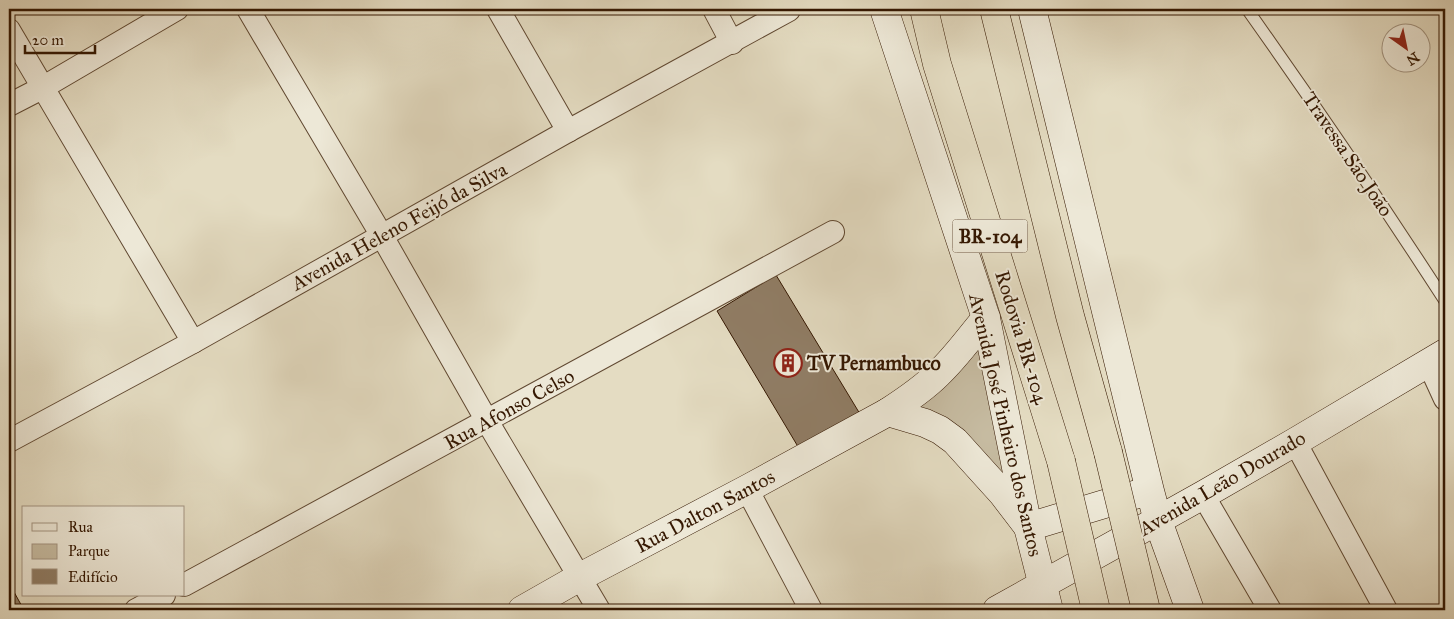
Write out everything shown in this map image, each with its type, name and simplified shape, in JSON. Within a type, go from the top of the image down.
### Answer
[{"type":"highway","name":"Rodovia BR-104","points":[[924,9],[937,64],[1061,462],[1096,610]]},
{"type":"highway","name":"BR-104","points":[[994,9],[1070,316],[1108,452],[1146,610]]},
{"type":"main road","name":"Avenida José Pinheiro dos Santos","points":[[884,9],[986,318],[1028,527],[1046,598]]},
{"type":"main road","points":[[1032,9],[1150,491],[1158,521],[1190,610]]},
{"type":"main road","name":"Rua Dalton Santos","points":[[522,610],[888,412],[908,399],[936,376],[986,318]]},
{"type":"main road","name":"Avenida Leão Dourado","points":[[997,610],[1046,598],[1158,521],[1437,357]]},
{"type":"main road","points":[[888,412],[925,423],[940,430],[955,441],[1002,493],[1028,527],[1150,491]]},
{"type":"street","points":[[9,105],[42,88],[177,9]]},
{"type":"street","points":[[248,9],[599,610]]},
{"type":"street","points":[[498,9],[568,131]]},
{"type":"street","points":[[714,9],[732,42]]},
{"type":"street","name":"Avenida Heleno Feijó da Silva","points":[[10,439],[193,342],[568,131],[789,10]]},
{"type":"street","points":[[9,30],[193,342]]},
{"type":"street","name":"Rua Afonso Celso","points":[[185,584],[833,232]]},
{"type":"street","points":[[1437,357],[1445,399]]},
{"type":"street","points":[[1295,442],[1386,610]]},
{"type":"street","points":[[747,489],[811,610]]},
{"type":"street","points":[[1203,495],[1270,610]]},
{"type":"street","points":[[136,610],[162,596]]},
{"type":"lane","name":"Travessa São João","points":[[1247,9],[1388,213],[1445,301]]},
{"type":"green space","points":[[983,328],[1020,506],[897,411]]},
{"type":"building","name":"TV Pernambuco","points":[[776,275],[860,414],[800,450],[717,311]]},
{"type":"building","points":[[9,583],[24,610],[9,610]]},
{"type":"place","name":"TV Pernambuco","points":[[788,363]]}]
